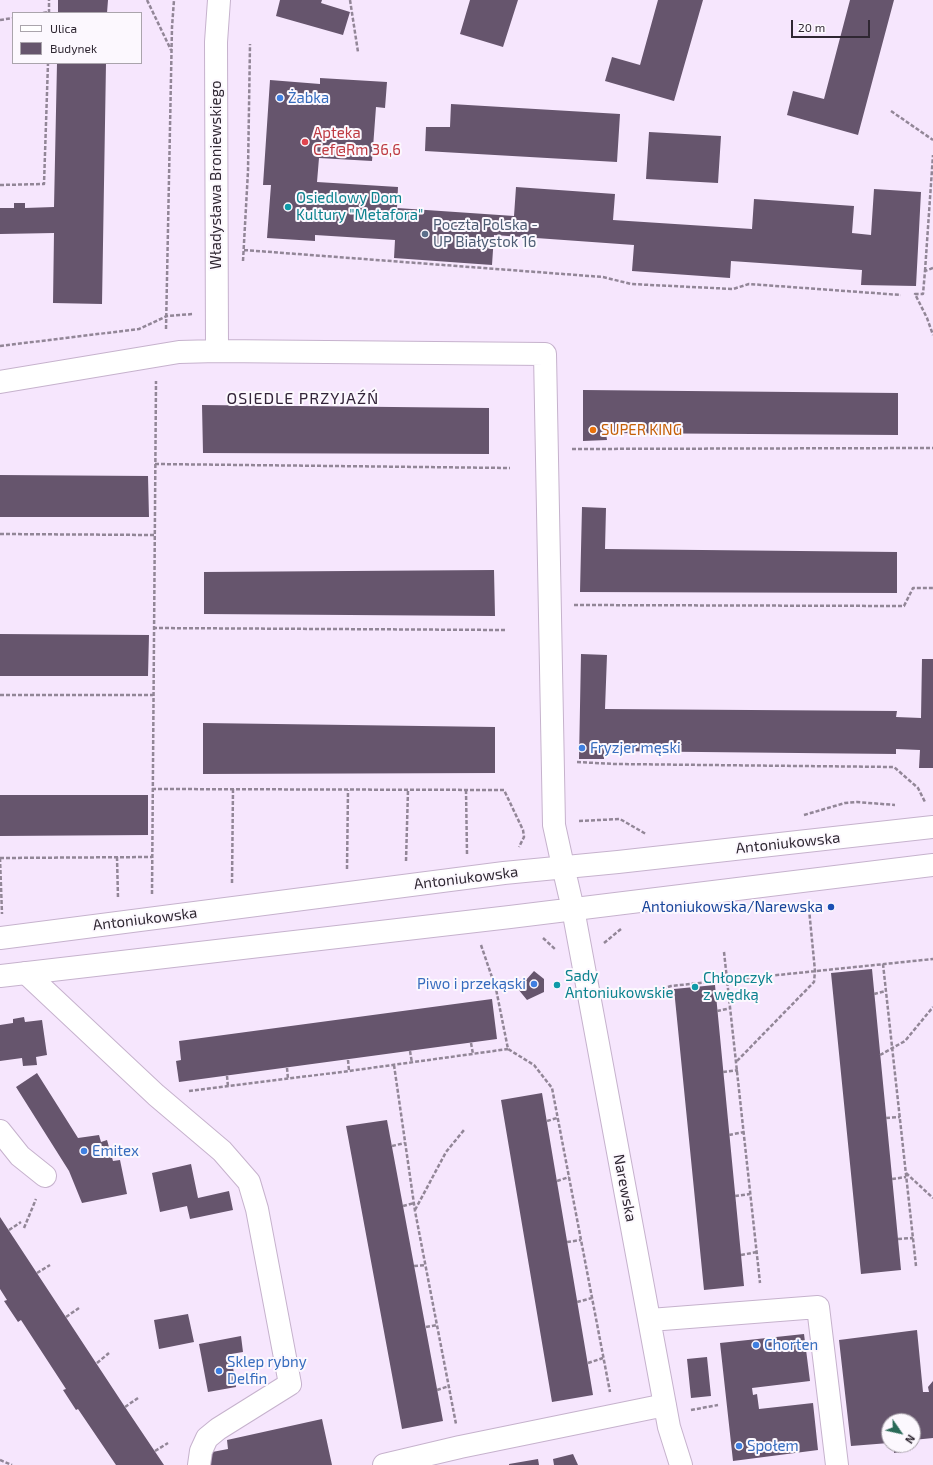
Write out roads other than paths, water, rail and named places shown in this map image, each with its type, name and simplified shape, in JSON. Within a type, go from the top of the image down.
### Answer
[{"type":"street","name":"Władysława Broniewskiego","points":[[217,351],[216,42],[220,0]]},
{"type":"street","points":[[0,382],[179,352],[217,351]]},
{"type":"street","name":"Narewska","points":[[217,351],[545,354],[554,825],[573,909],[650,1320],[664,1405],[681,1465]]},
{"type":"street","name":"Antoniukowska","points":[[1,930],[563,866],[618,862],[931,818]]},
{"type":"street","points":[[0,976],[933,865]]},
{"type":"street","points":[[26,973],[156,1095],[222,1151],[249,1182],[257,1209],[290,1384],[218,1429],[207,1438],[201,1451],[199,1465]]},
{"type":"street","points":[[0,1131],[20,1156],[45,1176]]},
{"type":"street","points":[[650,1320],[818,1307],[837,1465]]},
{"type":"street","points":[[384,1465],[460,1447],[664,1405]]},
{"type":"place","name":"Żabka","points":[[280,98]]},
{"type":"place","name":"Apteka Cef@Rm 36,6","points":[[305,142]]},
{"type":"place","name":"Osiedlowy Dom Kultury \"Metafora\"","points":[[288,207]]},
{"type":"place","name":"Poczta Polska - UP Białystok 16","points":[[425,234]]},
{"type":"place","name":"SUPER KING","points":[[593,430]]},
{"type":"place","name":"Fryzjer męski","points":[[582,748]]},
{"type":"place","name":"Antoniukowska/Narewska","points":[[831,907]]},
{"type":"place","name":"Piwo i przekąski","points":[[534,984]]},
{"type":"place","name":"Sady Antoniukowskie","points":[[557,985]]},
{"type":"place","name":"Chłopczyk z wędką","points":[[695,987]]},
{"type":"place","name":"Emitex","points":[[84,1151]]},
{"type":"place","name":"Chorten","points":[[756,1345]]},
{"type":"place","name":"Sklep rybny Delfin","points":[[219,1371]]},
{"type":"place","name":"Społem","points":[[739,1446]]},
{"type":"district","name":"OSIEDLE PRZYJAŹŃ","points":[[303,399]]}]
